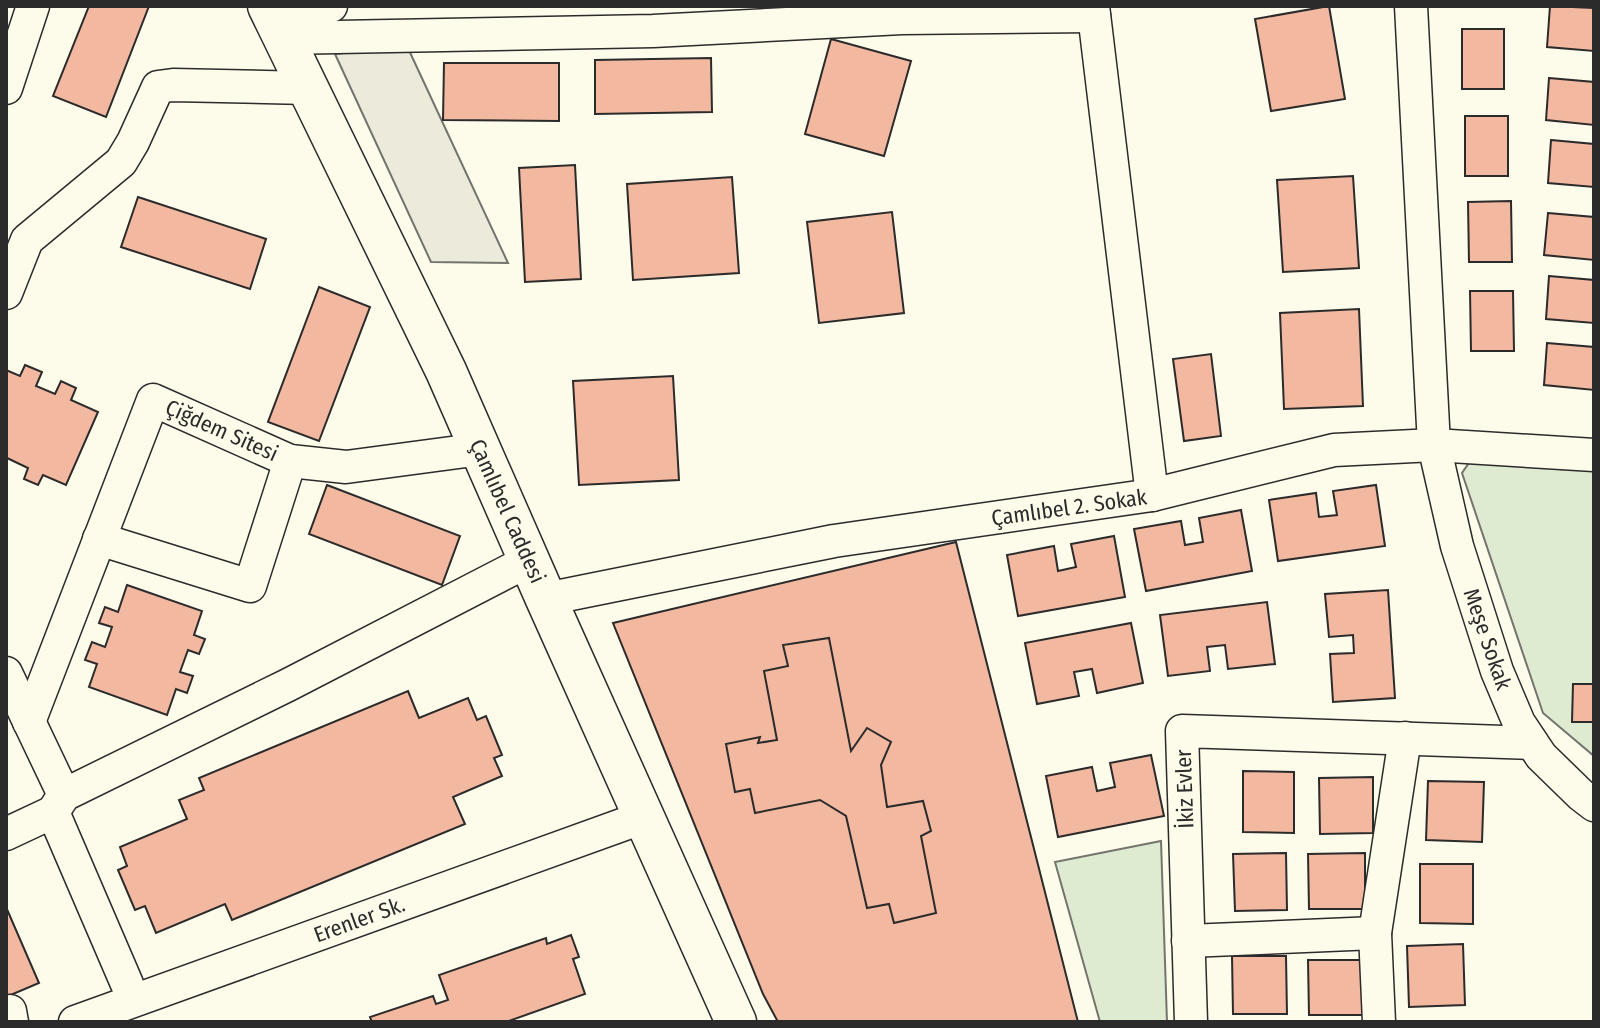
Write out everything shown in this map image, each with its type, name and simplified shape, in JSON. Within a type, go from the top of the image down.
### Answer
[{"type":"main road","name":"Çamlıbel Caddesi","points":[[271,16],[446,371],[736,1022]]},
{"type":"street","points":[[6,88],[33,6]]},
{"type":"street","points":[[271,16],[331,6]]},
{"type":"street","name":"Meşe Sokak","points":[[1411,6],[1434,445],[1457,546],[1488,642],[1519,723],[1541,756],[1594,805]]},
{"type":"street","points":[[271,16],[902,18],[1094,11],[1152,495]]},
{"type":"street","points":[[6,293],[16,235],[121,162],[158,87],[308,88]]},
{"type":"street","name":"Çiğdem Sitesi","points":[[99,539],[153,400],[290,461],[346,467],[481,449]]},
{"type":"street","name":"Çamlıbel 2. Sokak","points":[[546,599],[834,541],[1152,495],[1334,450],[1434,445],[1594,455]]},
{"type":"street","points":[[29,722],[99,539],[250,586],[290,461]]},
{"type":"street","points":[[6,834],[58,803],[530,560]]},
{"type":"street","points":[[6,673],[29,722],[127,984]]},
{"type":"street","name":"İkiz Evler","points":[[1191,1022],[1182,731],[1532,743]]},
{"type":"street","points":[[1379,1022],[1375,933],[1405,738]]},
{"type":"street","name":"Erenler Sk.","points":[[75,1022],[644,817]]},
{"type":"street","points":[[1188,941],[1375,933]]},
{"type":"green space","points":[[1473,457],[1594,465],[1594,756],[1543,713],[1462,473]]},
{"type":"green space","points":[[1161,841],[1167,1022],[1100,1022],[1055,862]]},
{"type":"shaded area","points":[[407,46],[508,263],[431,262],[335,54]]},
{"type":"building","points":[[89,6],[149,6],[106,117],[53,96]]},
{"type":"building","points":[[1329,6],[1345,99],[1271,111],[1255,19]]},
{"type":"building","points":[[1550,6],[1594,8],[1594,51],[1547,47]]},
{"type":"building","points":[[1462,29],[1504,29],[1504,89],[1462,89]]},
{"type":"building","points":[[831,39],[911,61],[884,156],[805,134]]},
{"type":"building","points":[[711,58],[712,112],[595,114],[595,60]]},
{"type":"building","points":[[444,63],[559,63],[559,121],[443,120]]},
{"type":"building","points":[[1549,78],[1594,82],[1594,125],[1546,120]]},
{"type":"building","points":[[1465,116],[1508,116],[1508,176],[1465,176]]},
{"type":"building","points":[[1551,140],[1594,144],[1594,187],[1548,183]]},
{"type":"building","points":[[575,165],[581,279],[525,282],[519,168]]},
{"type":"building","points":[[1353,176],[1359,268],[1283,272],[1277,180]]},
{"type":"building","points":[[732,177],[739,273],[633,280],[627,184]]},
{"type":"building","points":[[138,197],[266,239],[250,289],[121,247]]},
{"type":"building","points":[[1511,201],[1512,262],[1469,262],[1468,202]]},
{"type":"building","points":[[892,212],[904,313],[819,323],[807,222]]},
{"type":"building","points":[[1548,213],[1594,217],[1594,260],[1544,255]]},
{"type":"building","points":[[1549,276],[1594,280],[1594,323],[1546,319]]},
{"type":"building","points":[[319,287],[370,307],[319,441],[268,422]]},
{"type":"building","points":[[1470,291],[1513,291],[1514,351],[1471,351]]},
{"type":"building","points":[[1359,309],[1363,406],[1284,409],[1280,313]]},
{"type":"building","points":[[1547,343],[1594,347],[1594,390],[1544,385]]},
{"type":"building","points":[[1211,354],[1221,436],[1184,441],[1173,359]]},
{"type":"building","points":[[25,365],[42,372],[36,386],[55,394],[61,381],[76,388],[71,400],[98,412],[66,485],[43,475],[38,485],[24,479],[28,468],[7,458],[6,461],[6,370],[20,376]]},
{"type":"building","points":[[673,376],[679,480],[579,485],[573,381]]},
{"type":"building","points":[[327,485],[460,536],[442,585],[309,534]]},
{"type":"building","points":[[1376,485],[1385,546],[1278,561],[1269,500],[1316,493],[1319,517],[1337,515],[1333,491]]},
{"type":"building","points":[[1241,510],[1252,571],[1146,591],[1134,529],[1181,521],[1185,545],[1203,542],[1199,518]]},
{"type":"building","points":[[1114,536],[1125,597],[1018,616],[1007,555],[1054,546],[1058,571],[1076,567],[1071,544]]},
{"type":"building","points":[[956,542],[1078,1022],[778,1022],[763,994],[613,623]]},
{"type":"building","points":[[127,585],[202,611],[194,635],[205,639],[199,654],[188,650],[180,672],[193,676],[187,693],[176,689],[167,715],[89,687],[97,664],[85,660],[92,642],[105,647],[112,627],[99,623],[105,607],[118,612]]},
{"type":"building","points":[[1388,590],[1395,698],[1333,702],[1330,654],[1354,653],[1353,635],[1329,637],[1325,594]]},
{"type":"building","points":[[1267,602],[1275,664],[1228,669],[1225,645],[1207,647],[1210,671],[1168,676],[1160,615]]},
{"type":"building","points":[[1131,623],[1143,683],[1097,693],[1092,669],[1074,672],[1079,696],[1037,704],[1025,643]]},
{"type":"building","points":[[829,638],[851,751],[867,728],[891,742],[881,765],[887,807],[923,801],[931,831],[921,836],[936,913],[894,923],[889,904],[867,908],[846,816],[820,800],[755,813],[750,789],[735,792],[726,744],[760,737],[758,743],[777,740],[764,671],[788,666],[783,645]]},
{"type":"building","points":[[1573,684],[1594,684],[1594,722],[1572,722]]},
{"type":"building","points":[[408,691],[419,718],[468,698],[477,720],[486,716],[502,755],[494,758],[502,776],[453,797],[465,824],[232,920],[225,904],[156,933],[145,906],[135,910],[118,870],[127,866],[120,847],[187,819],[179,800],[204,790],[199,778]]},
{"type":"building","points":[[1151,755],[1164,816],[1058,837],[1046,776],[1092,767],[1097,791],[1115,787],[1110,763]]},
{"type":"building","points":[[1243,771],[1294,772],[1294,833],[1243,832]]},
{"type":"building","points":[[1373,777],[1373,833],[1320,834],[1319,778]]},
{"type":"building","points":[[1428,781],[1484,782],[1482,842],[1426,840]]},
{"type":"building","points":[[1286,853],[1287,910],[1235,911],[1233,854]]},
{"type":"building","points":[[1365,853],[1365,909],[1309,909],[1308,854]]},
{"type":"building","points":[[1420,864],[1473,864],[1473,924],[1420,923]]},
{"type":"building","points":[[6,907],[39,983],[6,997]]},
{"type":"building","points":[[571,935],[579,957],[573,959],[585,994],[506,1022],[372,1022],[370,1017],[433,996],[436,1004],[448,1000],[439,975],[546,938],[547,944]]},
{"type":"building","points":[[1463,944],[1465,1005],[1409,1007],[1407,946]]},
{"type":"building","points":[[1232,956],[1286,956],[1287,1014],[1233,1014]]},
{"type":"building","points":[[1308,960],[1363,960],[1364,1015],[1309,1015]]}]
